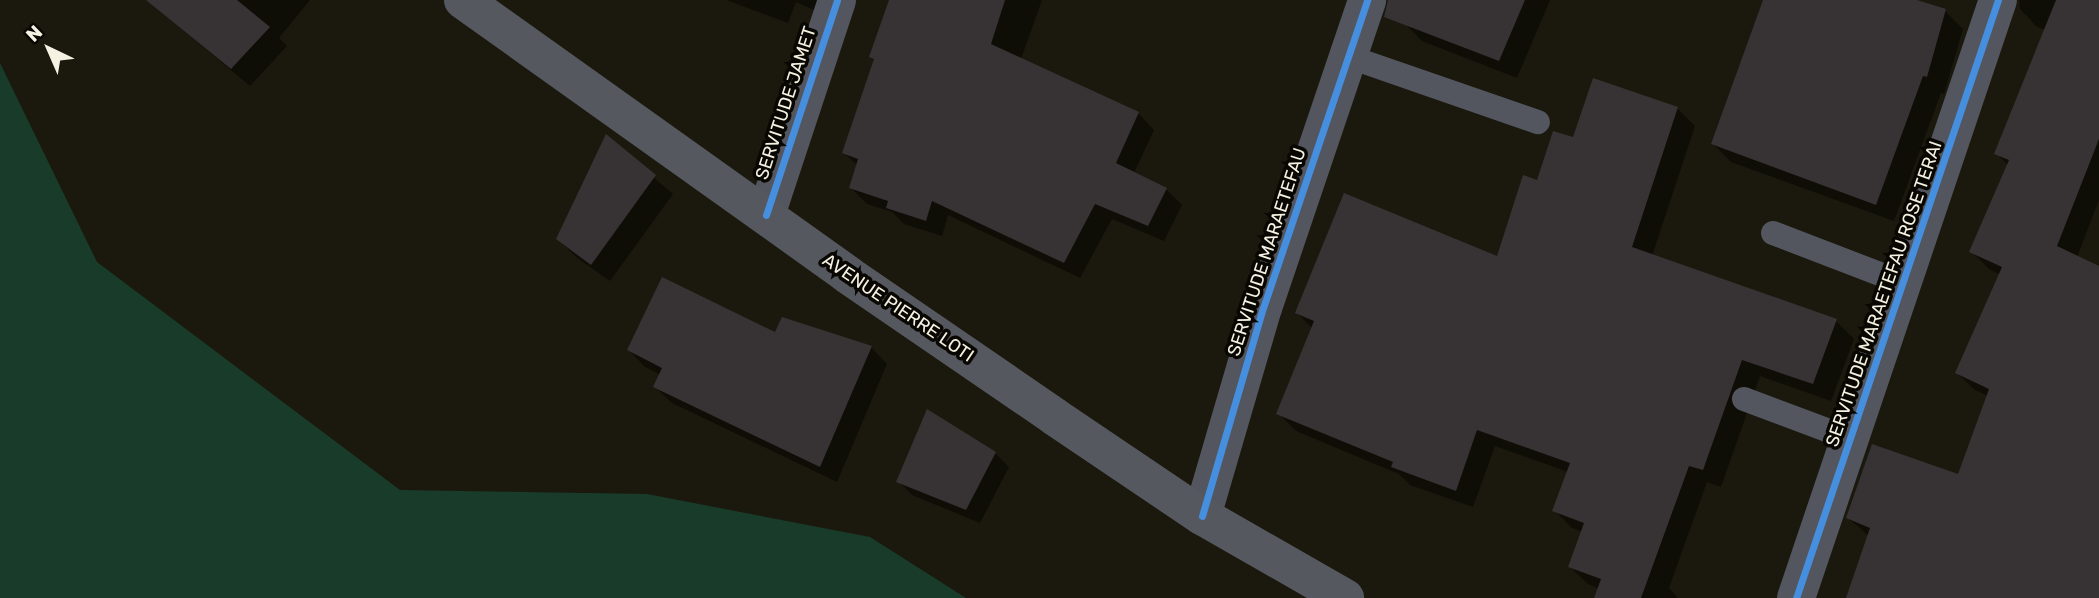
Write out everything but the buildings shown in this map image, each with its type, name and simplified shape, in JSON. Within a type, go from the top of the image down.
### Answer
[{"type":"main road","name":"AVENUE PIERRE LOTI","points":[[463,0],[848,275],[1202,516],[1345,598]]},
{"type":"street","name":"SERVITUDE JAMET","points":[[766,215],[837,0]]},
{"type":"street","name":"SERVITUDE MARAETEFAU","points":[[1202,516],[1263,308],[1367,0]]},
{"type":"street","name":"SERVITUDE MARAETEFAU ROSE TERAI","points":[[1796,598],[1998,0]]},
{"type":"lane","points":[[1348,56],[1538,122]]},
{"type":"lane","points":[[1773,233],[1903,283]]},
{"type":"lane","points":[[1744,399],[1851,439]]},
{"type":"green space","points":[[0,63],[97,262],[400,490],[647,494],[870,537],[966,598],[0,598]]},
{"type":"cycle path","points":[[766,215],[837,0]]},
{"type":"cycle path","points":[[1202,516],[1263,308],[1367,0]]},
{"type":"cycle path","points":[[1796,598],[1998,0]]}]
